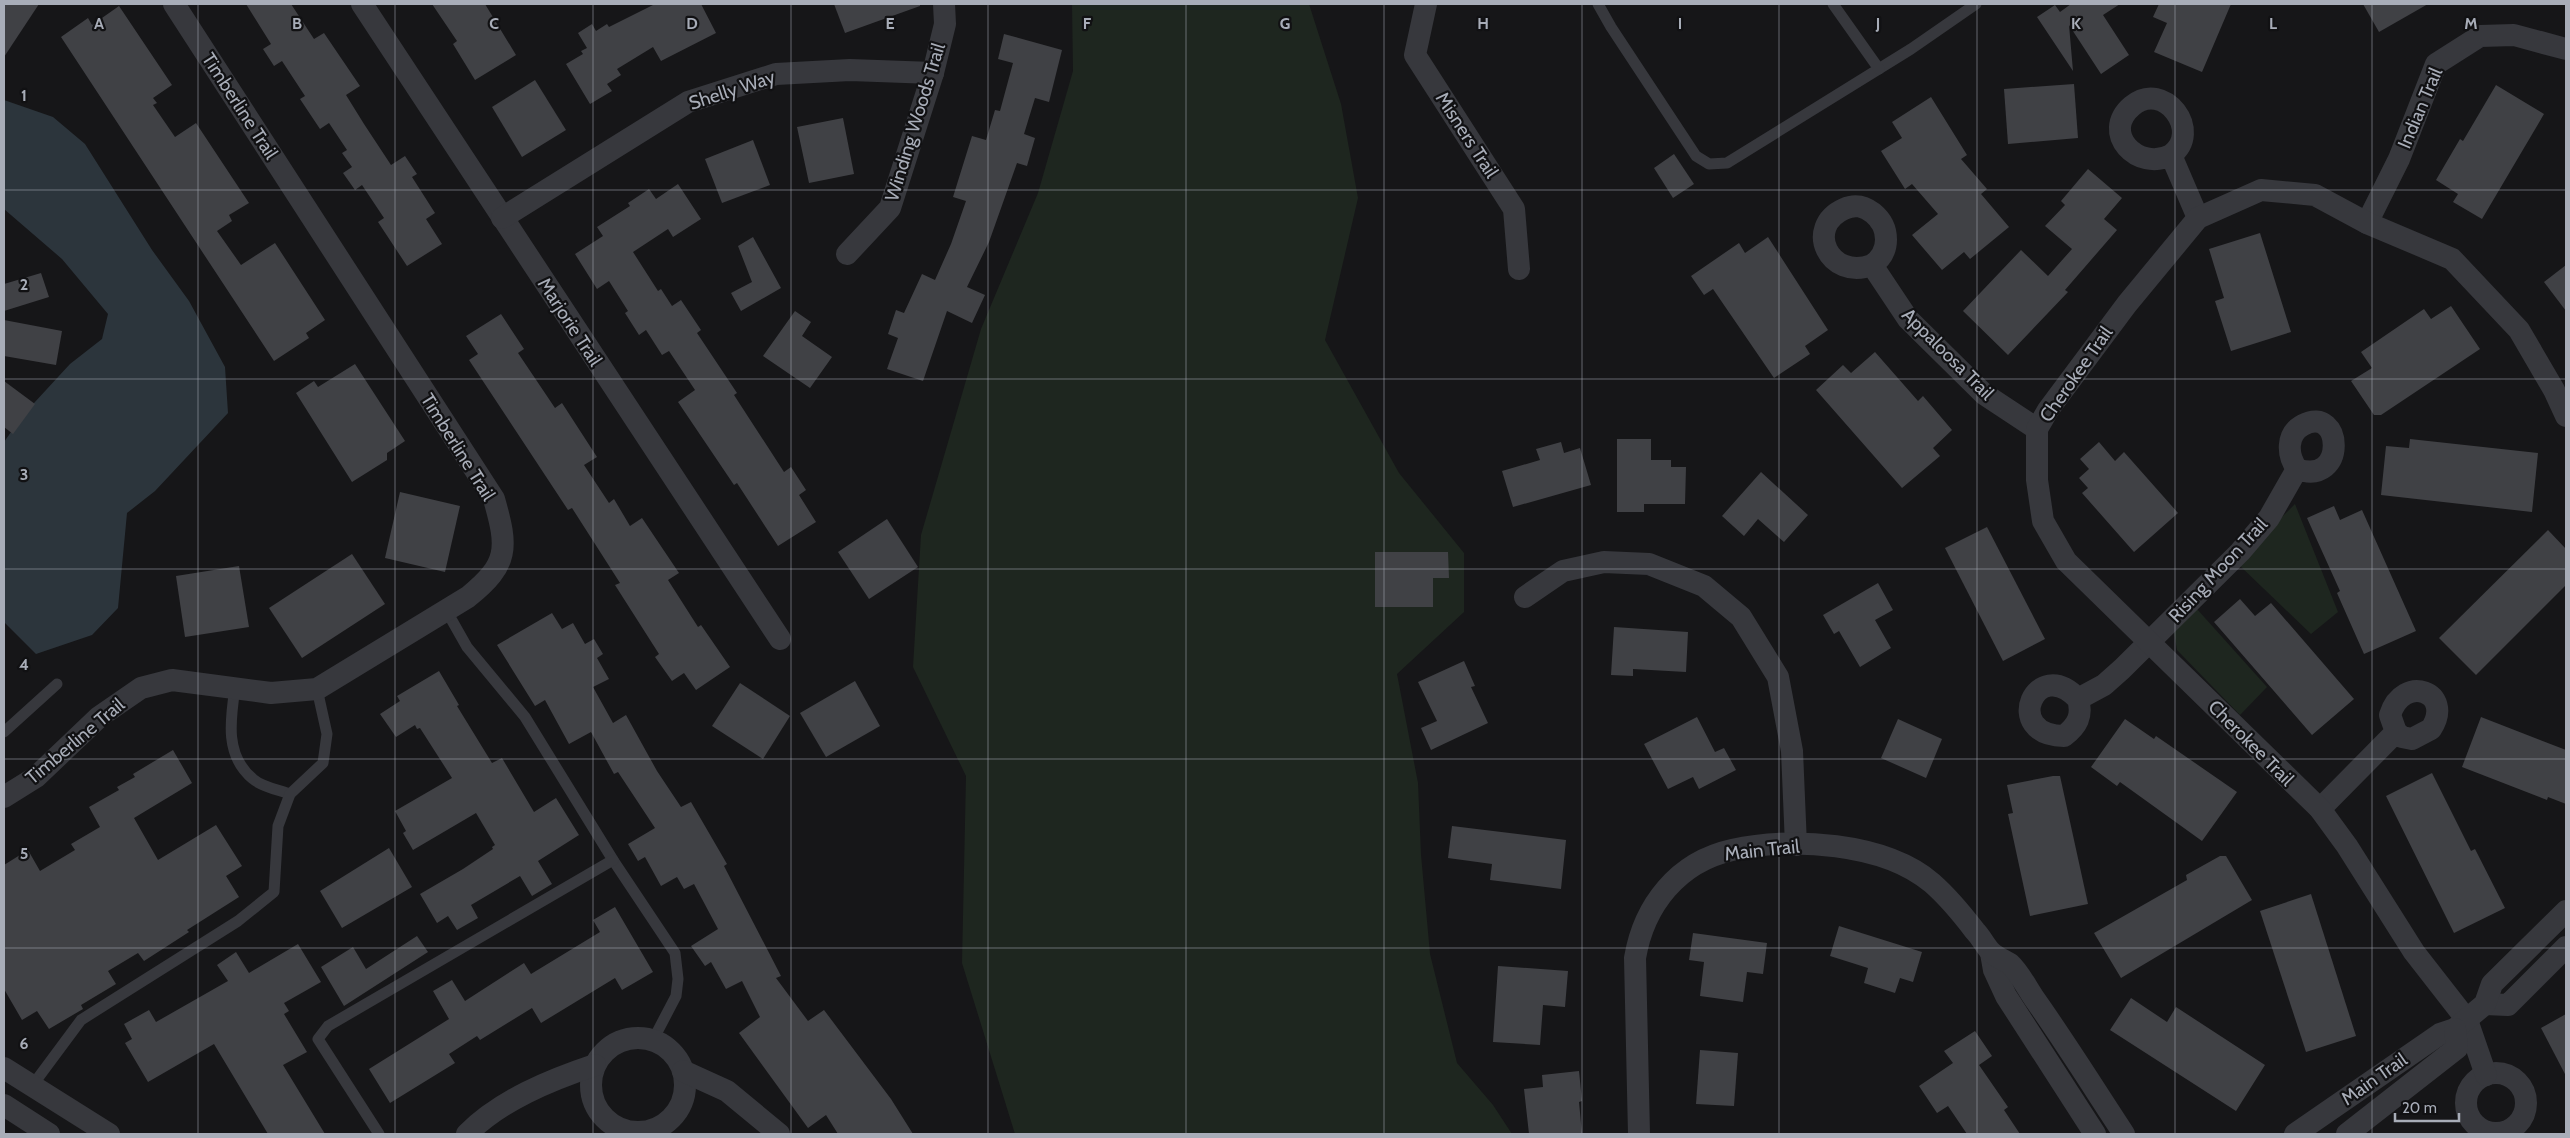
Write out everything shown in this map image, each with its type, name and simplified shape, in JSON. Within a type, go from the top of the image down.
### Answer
[{"type":"street","name":"Timberline Trail","points":[[6,792],[36,777],[99,717],[140,688],[172,680],[271,693],[316,689],[468,597],[489,580],[501,558],[504,533],[494,499],[174,4]]},
{"type":"street","name":"Marjorie Trail","points":[[362,4],[780,639]]},
{"type":"street","name":"Winding Woods Trail","points":[[847,254],[890,208],[933,73],[944,24],[944,4]]},
{"type":"street","name":"Misners Trail","points":[[1426,4],[1415,55],[1514,209],[1519,269]]},
{"type":"street","name":"Indian Trail","points":[[2367,223],[2399,158],[2436,64],[2480,36],[2514,34],[2566,49]]},
{"type":"street","name":"Shelly Way","points":[[502,218],[688,102],[776,74],[850,70],[933,73]]},
{"type":"street","points":[[2171,155],[2198,218]]},
{"type":"street","name":"Cherokee Trail","points":[[2486,1074],[2461,1024],[2347,846],[2320,809],[2066,561],[2043,521],[2037,480],[2037,429],[2048,410],[2127,304],[2198,218],[2261,190],[2315,195],[2367,223],[2452,259],[2519,330],[2554,390],[2566,416]]},
{"type":"street","name":"Appaloosa Trail","points":[[1872,265],[1908,319],[1984,394],[2037,429]]},
{"type":"street","name":"Rising Moon Trail","points":[[2078,699],[2104,685],[2240,552],[2269,518],[2297,469]]},
{"type":"street","points":[[1525,597],[1564,571],[1604,562],[1649,564],[1704,586],[1741,617],[1778,677],[1792,752],[1796,845]]},
{"type":"street","points":[[2320,809],[2396,732]]},
{"type":"street","name":"Main Trail","points":[[1639,1134],[1635,958],[1640,933],[1648,914],[1680,874],[1701,860],[1739,848],[1822,844],[1847,848],[1898,862],[1916,872],[1958,909],[1991,953],[2011,965],[2062,1038],[2124,1134]]},
{"type":"street","name":"Main Trail","points":[[2295,1134],[2440,1034],[2461,1024],[2486,1004],[2492,984],[2566,912]]},
{"type":"street","points":[[2486,1004],[2508,1005],[2566,947]]},
{"type":"street","name":"Main Trail","points":[[1991,953],[1994,970],[2006,996],[2095,1134]]},
{"type":"street","name":"Main Trail","points":[[2347,1134],[2457,1048],[2461,1024]]},
{"type":"street","points":[[638,1037],[653,1040],[667,1048],[678,1059],[683,1071],[685,1090],[681,1105],[672,1118],[659,1127],[644,1132],[629,1133],[614,1126],[602,1116],[594,1104],[590,1088],[591,1073],[608,1047],[622,1040],[638,1037]]},
{"type":"street","points":[[467,1134],[483,1118],[532,1091],[595,1065]]},
{"type":"street","points":[[4,1068],[109,1134]]},
{"type":"street","points":[[683,1071],[727,1091],[778,1134]]},
{"type":"street","points":[[2354,1092],[2371,1116]]},
{"type":"street","points":[[4,1105],[49,1134]]},
{"type":"lane","points":[[1598,4],[1675,127],[1696,156],[1709,164],[1727,163],[1879,69],[1976,4]]},
{"type":"lane","points":[[1833,4],[1879,69]]},
{"type":"lane","points":[[446,610],[468,647],[525,717],[613,860],[675,953],[678,978],[676,996],[653,1040]]},
{"type":"lane","points":[[4,732],[57,684]]},
{"type":"lane","points":[[235,688],[230,723],[235,756],[254,780],[290,794]]},
{"type":"lane","points":[[32,1086],[81,1020],[238,921],[274,892],[278,826],[290,794],[323,763],[327,734],[316,689]]},
{"type":"lane","points":[[379,1134],[318,1039],[328,1026],[613,860]]},
{"type":"shaded area","points":[[1072,4],[1309,4],[1341,104],[1358,198],[1325,340],[1399,473],[1464,553],[1464,612],[1397,674],[1418,783],[1421,855],[1430,954],[1457,1063],[1493,1105],[1512,1134],[1015,1134],[962,963],[966,776],[913,667],[921,535],[981,329],[1038,193],[1073,71]]},
{"type":"shaded area","points":[[4,100],[53,117],[85,144],[152,250],[189,301],[225,367],[228,413],[155,491],[127,513],[118,608],[92,635],[36,654],[4,622],[4,442],[23,415],[70,364],[102,339],[108,314],[62,259],[4,209]]},
{"type":"shaded area","points":[[2295,504],[2338,612],[2311,634],[2238,564],[2235,564]]},
{"type":"shaded area","points":[[2196,608],[2267,687],[2240,715],[2177,650],[2174,632]]},
{"type":"building","points":[[4,4],[39,4],[4,57]]},
{"type":"building","points":[[246,4],[291,4],[314,39],[324,33],[360,86],[346,95],[391,165],[405,156],[417,174],[412,177],[435,213],[426,219],[442,244],[407,266],[378,222],[384,218],[362,185],[355,190],[343,173],[352,167],[342,153],[347,150],[329,123],[320,129],[300,99],[305,96],[282,61],[274,66],[263,49],[271,44]]},
{"type":"building","points":[[432,4],[485,4],[516,55],[475,80],[453,44],[457,41]]},
{"type":"building","points":[[655,4],[701,4],[716,33],[661,61],[653,47],[617,69],[621,75],[607,84],[612,91],[590,104],[566,64],[583,54],[581,51],[587,48],[578,33],[592,24],[596,31],[607,24],[609,27]]},
{"type":"building","points":[[834,4],[920,4],[920,6],[845,33]]},
{"type":"building","points":[[2071,4],[2120,4],[2103,15],[2129,55],[2101,74],[2069,25],[2073,71],[2037,17],[2055,5],[2060,12]]},
{"type":"building","points":[[2159,4],[2231,4],[2202,72],[2154,52],[2167,23],[2153,17]]},
{"type":"building","points":[[2363,4],[2428,4],[2379,32]]},
{"type":"building","points":[[119,6],[172,85],[153,98],[157,103],[153,105],[175,137],[196,123],[249,203],[229,215],[232,221],[217,231],[241,265],[275,243],[325,320],[306,333],[309,338],[274,361],[61,37],[88,18],[92,25]]},
{"type":"building","points":[[1004,34],[1062,50],[1049,102],[1035,98],[1024,134],[1035,138],[1027,166],[1017,163],[989,242],[967,287],[985,295],[972,323],[947,311],[923,381],[887,369],[898,338],[888,334],[896,310],[904,313],[922,274],[935,280],[951,244],[966,201],[953,197],[972,136],[986,140],[995,110],[1000,111],[1013,63],[998,59]]},
{"type":"building","points":[[535,80],[566,130],[522,157],[492,107]]},
{"type":"building","points":[[2074,84],[2078,138],[2008,144],[2004,89]]},
{"type":"building","points":[[2496,85],[2544,114],[2482,219],[2453,202],[2458,194],[2436,180],[2460,139],[2463,141]]},
{"type":"building","points":[[1931,97],[1967,155],[1961,159],[1987,189],[1981,194],[2009,227],[1970,259],[1964,252],[1942,270],[1912,235],[1938,214],[1912,184],[1905,189],[1881,151],[1902,138],[1892,122]]},
{"type":"building","points":[[843,118],[854,174],[809,183],[797,127]]},
{"type":"building","points":[[753,140],[770,185],[722,203],[705,159]]},
{"type":"building","points":[[1674,154],[1694,184],[1673,198],[1654,168]]},
{"type":"building","points":[[2088,169],[2122,198],[2104,219],[2117,230],[2065,290],[2068,292],[2008,355],[1963,311],[2021,250],[2048,276],[2072,249],[2045,226],[2065,205],[2061,201]]},
{"type":"building","points":[[678,184],[701,219],[673,237],[668,229],[633,252],[658,291],[661,289],[672,306],[681,300],[701,330],[697,333],[737,393],[734,395],[784,472],[791,467],[806,490],[799,495],[816,522],[778,546],[737,483],[734,485],[678,402],[695,390],[669,351],[662,355],[646,330],[639,335],[625,313],[628,311],[609,281],[597,289],[575,254],[603,236],[597,227],[630,206],[628,203],[649,189],[656,199]]},
{"type":"building","points":[[2260,233],[2291,332],[2231,351],[2215,301],[2224,298],[2209,249]]},
{"type":"building","points":[[753,237],[781,288],[741,311],[731,293],[752,282],[738,246]]},
{"type":"building","points":[[1768,237],[1828,330],[1805,346],[1810,354],[1774,378],[1713,289],[1704,295],[1691,276],[1739,243],[1745,253]]},
{"type":"building","points":[[2566,265],[2566,311],[2544,282]]},
{"type":"building","points":[[41,273],[49,297],[4,311],[4,284]]},
{"type":"building","points":[[2451,306],[2480,349],[2381,415],[2374,415],[2351,381],[2372,368],[2361,352],[2424,309],[2431,319]]},
{"type":"building","points":[[795,311],[811,322],[802,336],[832,357],[810,388],[763,356]]},
{"type":"building","points":[[501,314],[524,349],[518,353],[555,408],[562,403],[597,457],[584,465],[609,503],[614,499],[630,526],[642,518],[679,573],[668,580],[698,627],[701,625],[730,667],[696,690],[684,673],[672,681],[655,657],[659,654],[615,585],[620,583],[572,508],[568,510],[469,360],[478,354],[466,336]]},
{"type":"building","points":[[4,320],[62,331],[56,365],[4,356]]},
{"type":"building","points":[[1875,352],[1918,401],[1923,396],[1952,430],[1933,448],[1940,456],[1902,488],[1816,390],[1843,365],[1851,373]]},
{"type":"building","points":[[355,364],[405,441],[387,453],[387,460],[352,482],[296,393],[314,381],[318,387]]},
{"type":"building","points":[[4,381],[35,404],[13,434],[4,427]]},
{"type":"building","points":[[1617,439],[1651,439],[1651,460],[1671,460],[1671,467],[1686,467],[1685,504],[1644,504],[1644,512],[1617,512]]},
{"type":"building","points":[[2410,439],[2538,453],[2532,512],[2381,495],[2386,446],[2409,448]]},
{"type":"building","points":[[1561,442],[1564,453],[1580,448],[1591,485],[1513,507],[1502,471],[1540,460],[1536,449]]},
{"type":"building","points":[[2099,442],[2115,461],[2124,452],[2178,513],[2134,552],[2082,493],[2088,488],[2079,478],[2089,469],[2080,459]]},
{"type":"building","points":[[1761,472],[1808,515],[1784,542],[1758,519],[1744,536],[1722,516]]},
{"type":"building","points":[[400,492],[460,506],[445,572],[385,558]]},
{"type":"building","points":[[2334,506],[2340,520],[2362,510],[2416,631],[2364,654],[2337,593],[2340,591],[2307,518]]},
{"type":"building","points":[[887,519],[918,567],[869,599],[838,552]]},
{"type":"building","points":[[1987,527],[2045,639],[2003,661],[1945,548]]},
{"type":"building","points":[[2548,530],[2566,549],[2566,585],[2476,675],[2439,638]]},
{"type":"building","points":[[1375,552],[1448,552],[1449,578],[1433,578],[1433,607],[1375,607]]},
{"type":"building","points":[[352,554],[385,604],[302,658],[269,608]]},
{"type":"building","points":[[239,566],[249,627],[185,637],[176,576]]},
{"type":"building","points":[[1878,583],[1893,610],[1875,620],[1891,648],[1860,667],[1839,631],[1834,634],[1823,615]]},
{"type":"building","points":[[2240,599],[2255,616],[2271,603],[2354,699],[2312,735],[2214,622]]},
{"type":"building","points":[[552,613],[562,629],[573,623],[585,644],[594,639],[603,654],[597,658],[609,679],[593,687],[613,723],[626,715],[657,771],[681,807],[691,802],[727,864],[724,866],[781,976],[776,978],[808,1021],[824,1010],[891,1099],[913,1134],[838,1134],[826,1115],[808,1128],[739,1033],[760,1017],[742,981],[726,989],[711,962],[705,966],[691,946],[718,929],[694,884],[684,889],[677,877],[661,886],[645,857],[638,861],[628,844],[655,828],[618,772],[614,774],[591,732],[569,744],[545,700],[535,706],[497,645]]},
{"type":"building","points":[[1614,627],[1688,632],[1686,672],[1633,669],[1633,676],[1611,675]]},
{"type":"building","points":[[1464,661],[1475,686],[1471,687],[1488,723],[1431,750],[1421,728],[1437,721],[1418,682]]},
{"type":"building","points":[[439,671],[459,705],[457,706],[492,763],[502,758],[534,812],[556,798],[579,835],[538,861],[552,884],[532,896],[520,876],[471,905],[478,918],[457,930],[448,916],[437,923],[420,894],[463,869],[493,849],[492,847],[495,845],[476,813],[413,850],[403,833],[406,831],[395,811],[452,778],[420,728],[417,729],[415,725],[396,737],[380,714],[400,701],[397,696]]},
{"type":"building","points":[[855,681],[880,726],[826,757],[800,713]]},
{"type":"building","points":[[740,683],[790,716],[763,759],[712,726]]},
{"type":"building","points":[[1697,717],[1715,752],[1724,748],[1736,770],[1699,789],[1693,777],[1668,789],[1644,744]]},
{"type":"building","points":[[2481,717],[2566,750],[2566,804],[2548,797],[2547,800],[2462,767]]},
{"type":"building","points":[[1898,719],[1942,739],[1926,778],[1881,758]]},
{"type":"building","points":[[2125,719],[2154,739],[2156,736],[2237,792],[2202,841],[2120,782],[2117,786],[2091,767]]},
{"type":"building","points":[[173,750],[192,783],[134,818],[158,860],[216,825],[242,866],[226,876],[239,897],[187,930],[189,932],[144,961],[138,953],[108,971],[116,984],[81,1005],[83,1009],[49,1029],[37,1011],[22,1020],[4,989],[4,865],[28,850],[40,871],[75,850],[71,844],[100,827],[89,807],[119,790],[117,787],[135,777],[133,774]]},
{"type":"building","points":[[2432,773],[2471,851],[2475,849],[2505,908],[2454,933],[2386,796]]},
{"type":"building","points":[[2060,776],[2088,904],[2030,916],[2008,814],[2013,813],[2007,785]]},
{"type":"building","points":[[1452,826],[1566,840],[1561,889],[1490,880],[1492,864],[1448,858]]},
{"type":"building","points":[[389,848],[412,887],[342,928],[320,891]]},
{"type":"building","points":[[2220,856],[2226,856],[2252,900],[2121,978],[2094,933],[2187,880],[2186,875]]},
{"type":"building","points":[[2311,894],[2356,1036],[2306,1052],[2260,911]]},
{"type":"building","points":[[615,907],[653,972],[622,990],[615,978],[541,1023],[532,1008],[480,1040],[477,1036],[449,1054],[455,1063],[390,1103],[369,1069],[449,1019],[433,991],[452,980],[465,1001],[524,963],[531,974],[600,932],[593,920]]},
{"type":"building","points":[[1839,926],[1922,952],[1913,982],[1900,978],[1895,993],[1864,983],[1868,968],[1830,956]]},
{"type":"building","points":[[1693,933],[1767,943],[1763,974],[1747,972],[1743,1002],[1700,996],[1704,962],[1689,960]]},
{"type":"building","points":[[417,936],[428,952],[344,1006],[321,967],[353,947],[366,969]]},
{"type":"building","points":[[298,944],[321,982],[284,1003],[289,1011],[284,1014],[307,1052],[283,1065],[325,1134],[268,1134],[214,1044],[148,1082],[125,1043],[132,1039],[124,1024],[149,1010],[156,1022],[228,981],[217,965],[236,952],[249,973]]},
{"type":"building","points":[[1498,966],[1568,971],[1565,1007],[1543,1005],[1540,1045],[1493,1042]]},
{"type":"building","points":[[2131,998],[2167,1022],[2176,1007],[2265,1065],[2236,1111],[2110,1030]]},
{"type":"building","points":[[2566,1014],[2566,1076],[2541,1028]]},
{"type":"building","points":[[1975,1031],[1992,1056],[1979,1065],[2008,1107],[2004,1110],[2020,1134],[1967,1134],[1948,1106],[1937,1113],[1919,1086],[1953,1063],[1944,1051]]},
{"type":"building","points":[[1700,1050],[1738,1053],[1734,1106],[1696,1104]]},
{"type":"building","points":[[1579,1071],[1582,1101],[1579,1102],[1582,1134],[1529,1134],[1524,1089],[1543,1087],[1542,1075]]}]
